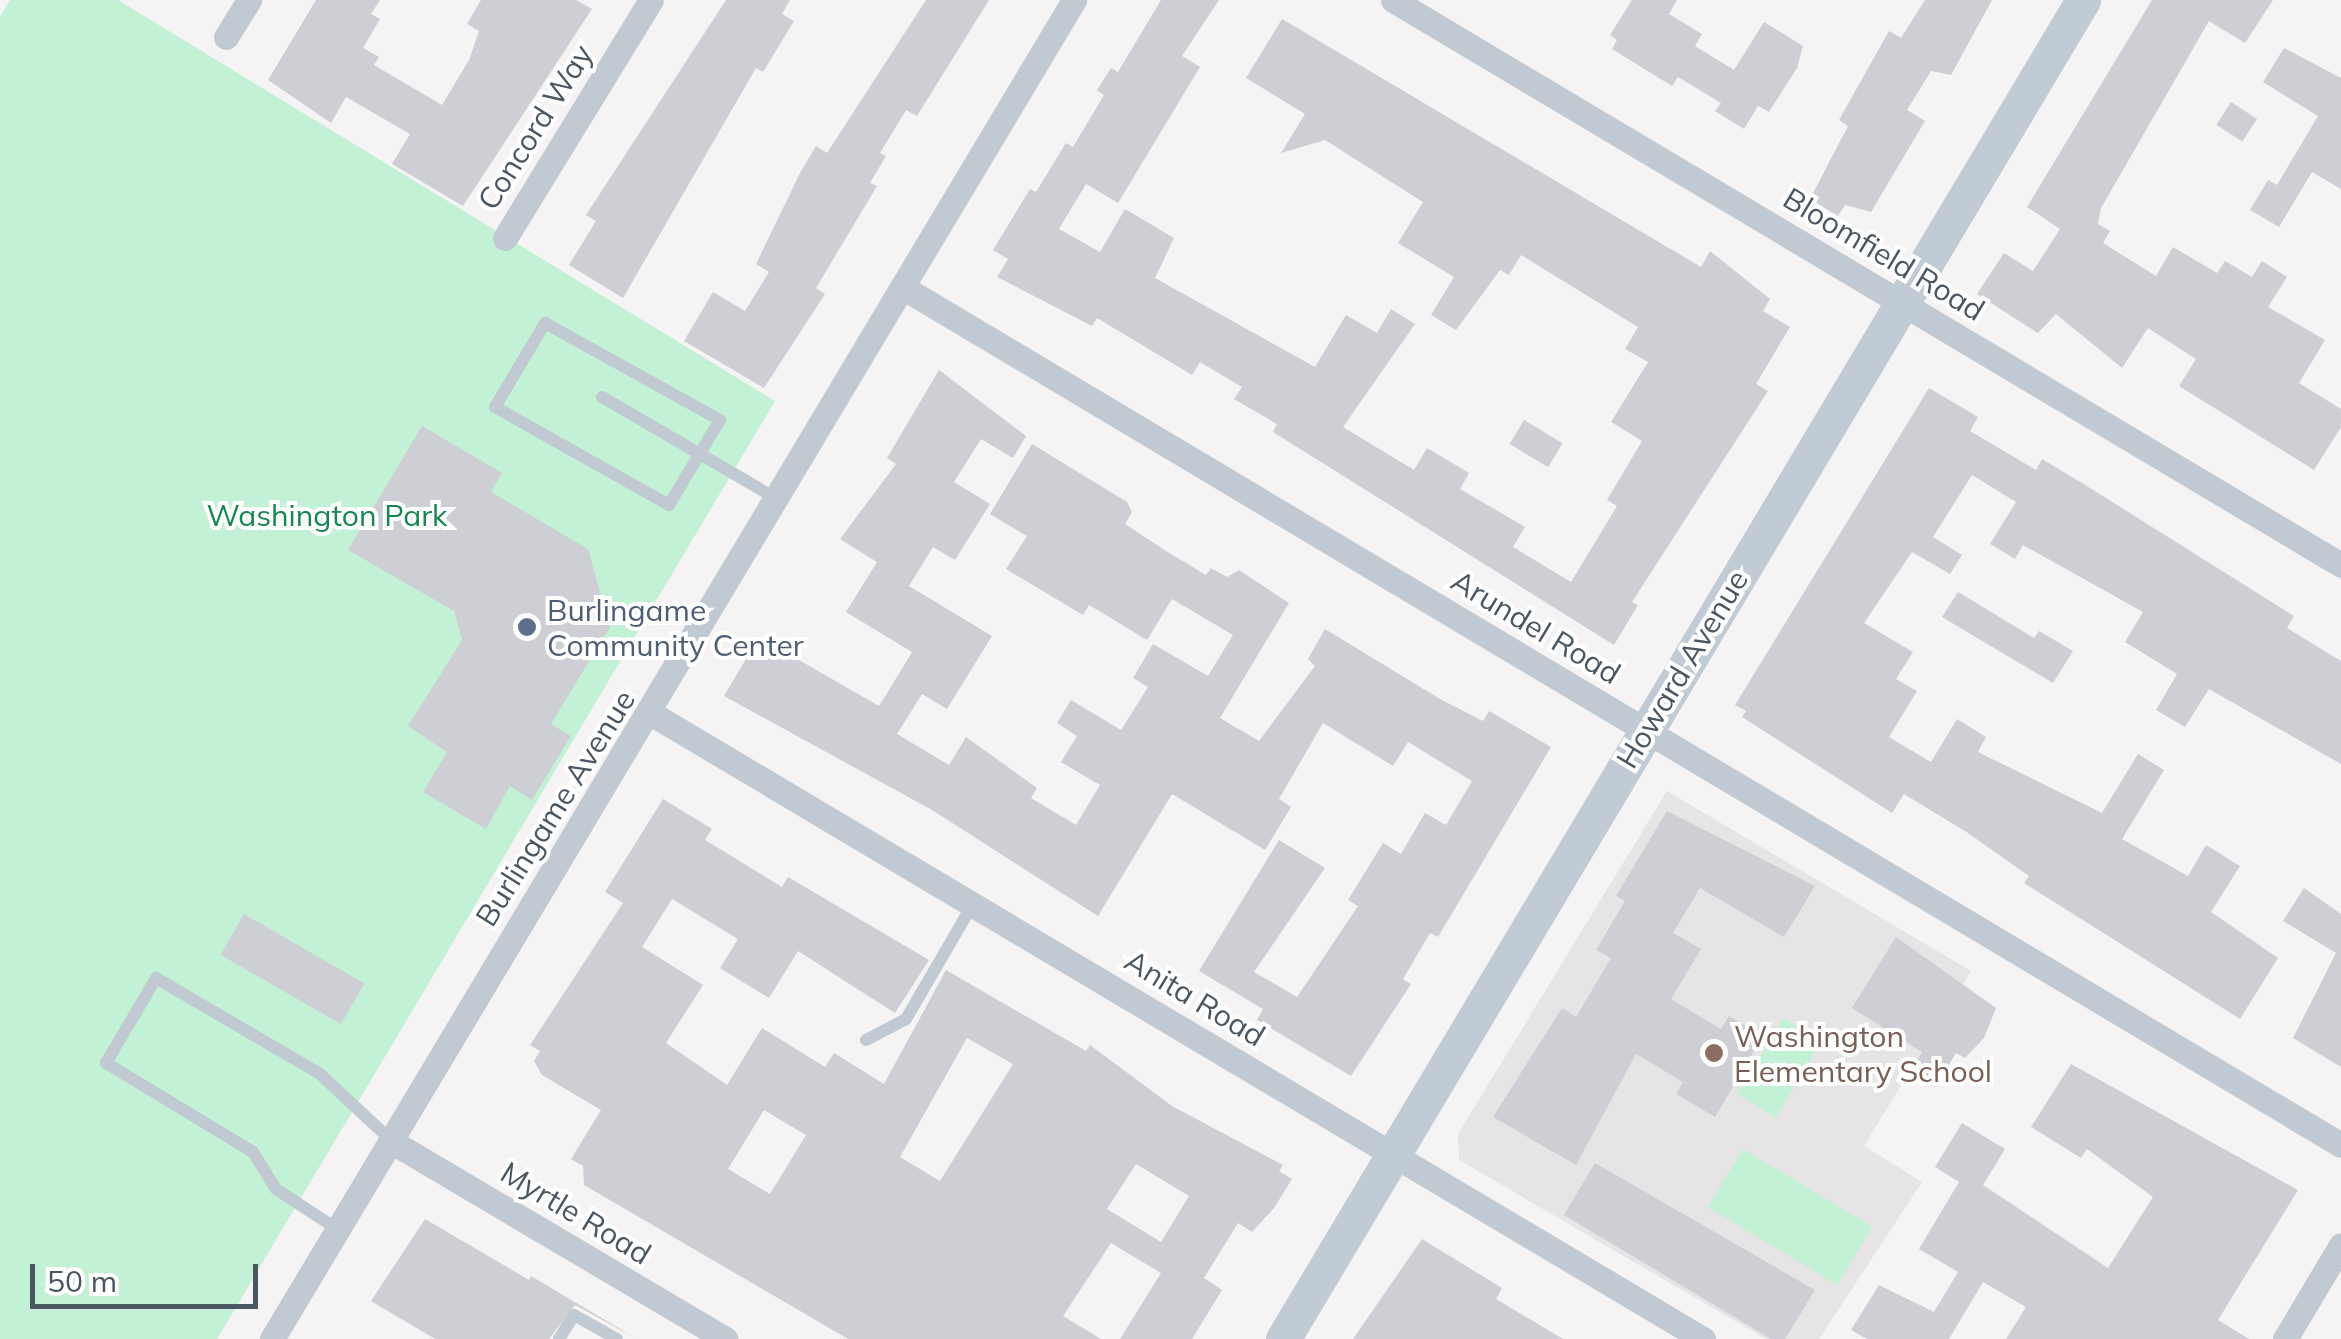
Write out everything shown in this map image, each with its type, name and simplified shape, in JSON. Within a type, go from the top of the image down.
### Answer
[{"type":"street","points":[[226,37],[248,0]]},
{"type":"street","name":"Concord Way","points":[[505,238],[651,0]]},
{"type":"street","name":"Burlingame Avenue","points":[[272,1339],[652,714],[1074,0]]},
{"type":"street","name":"Bloomfield Road","points":[[1393,0],[2341,564]]},
{"type":"street","name":"Howard Avenue","points":[[1283,1339],[2083,0]]},
{"type":"street","name":"Arundel Road","points":[[904,288],[2341,1145]]},
{"type":"street","name":"Anita Road","points":[[652,714],[1703,1339]]},
{"type":"street","name":"Myrtle Road","points":[[394,1143],[726,1339]]},
{"type":"street","points":[[2285,1339],[2341,1245]]},
{"type":"lane","points":[[545,323],[720,420],[700,452],[669,505],[495,407],[545,323]]},
{"type":"lane","points":[[602,397],[777,499]]},
{"type":"lane","points":[[866,1040],[906,1019],[973,904]]},
{"type":"lane","points":[[337,1229],[276,1189],[254,1152],[106,1063],[156,978],[320,1074],[394,1143]]},
{"type":"lane","points":[[559,1339],[574,1315],[617,1339]]},
{"type":"shaded area","name":"Washington Elementary School","points":[[1667,791],[1971,971],[1864,1146],[1922,1182],[1819,1339],[1766,1339],[1459,1160],[1458,1134]]},
{"type":"green space","name":"Washington Park","points":[[10,0],[118,0],[775,401],[217,1339],[0,1339],[0,17]]},
{"type":"green space","points":[[1783,1018],[1822,1041],[1776,1117],[1737,1094]]},
{"type":"green space","points":[[1743,1149],[1872,1227],[1837,1285],[1708,1207]]},
{"type":"building","points":[[316,0],[380,0],[371,14],[380,19],[363,48],[379,57],[374,65],[442,105],[469,60],[479,31],[467,24],[481,0],[576,0],[592,9],[463,206],[392,164],[410,134],[346,97],[331,123],[268,80]]},
{"type":"building","points":[[726,0],[790,0],[782,14],[794,21],[763,72],[756,68],[623,298],[569,265],[596,221],[586,215]]},
{"type":"building","points":[[926,0],[989,0],[917,116],[906,110],[880,153],[886,156],[870,183],[877,186],[816,288],[825,294],[764,388],[684,341],[713,292],[745,311],[769,272],[756,264],[800,173],[816,146],[827,153]]},
{"type":"building","points":[[1161,0],[1219,0],[1182,56],[1200,67],[1118,203],[1086,184],[1059,229],[1100,252],[1125,209],[1174,238],[1155,278],[1315,367],[1346,315],[1377,333],[1391,309],[1415,324],[1343,427],[1414,470],[1427,448],[1469,473],[1460,489],[1525,527],[1513,547],[1571,582],[1617,506],[1607,500],[1642,441],[1611,422],[1648,362],[1625,349],[1638,327],[1521,255],[1509,275],[1500,270],[1456,330],[1431,315],[1454,277],[1398,243],[1423,202],[1325,140],[1281,153],[1305,114],[1246,78],[1282,19],[1701,267],[1710,251],[1770,299],[1763,311],[1790,327],[1756,384],[1768,391],[1632,602],[1638,605],[1614,645],[1273,432],[1277,424],[1234,399],[1242,387],[1200,362],[1192,375],[1097,318],[1092,326],[997,277],[1008,259],[993,250],[1030,189],[1036,192],[1066,143],[1073,147],[1104,95],[1097,90],[1111,68],[1118,72]]},
{"type":"building","points":[[1632,0],[1677,0],[1669,14],[1702,34],[1695,46],[1734,70],[1764,22],[1803,46],[1797,68],[1769,112],[1758,106],[1744,129],[1715,111],[1721,103],[1678,77],[1672,86],[1612,49],[1617,40],[1610,35]]},
{"type":"building","points":[[1925,0],[1992,0],[1951,75],[1931,71],[1907,110],[1925,121],[1871,212],[1845,205],[1838,216],[1810,199],[1848,126],[1839,120],[1889,31],[1901,38]]},
{"type":"building","points":[[2152,0],[2273,0],[2245,43],[2209,21],[2101,208],[2098,224],[2110,231],[2103,243],[2156,276],[2173,247],[2217,273],[2225,261],[2252,277],[2262,261],[2287,277],[2268,307],[2325,340],[2299,383],[2341,409],[2341,427],[2314,470],[2179,386],[2196,359],[2148,328],[2122,368],[2056,314],[2038,333],[1977,294],[2004,253],[2033,271],[2060,229],[2027,207]]},
{"type":"building","points":[[2284,48],[2341,78],[2341,189],[2312,172],[2279,227],[2250,210],[2268,180],[2277,185],[2318,116],[2263,82]]},
{"type":"building","points":[[2231,102],[2257,119],[2242,142],[2216,125]]},
{"type":"building","points":[[939,370],[1026,436],[1013,458],[981,439],[954,482],[990,504],[955,560],[933,547],[909,586],[992,636],[947,709],[922,694],[897,734],[949,765],[966,737],[1037,788],[1031,798],[1076,825],[1100,785],[1061,762],[1077,736],[1057,723],[1071,700],[1121,730],[1148,687],[1133,678],[1153,644],[1208,676],[1233,635],[1172,599],[1147,640],[1089,605],[1083,615],[1006,569],[1027,536],[990,514],[1032,444],[1127,502],[1132,512],[1125,524],[1166,551],[1206,575],[1211,568],[1227,577],[1239,570],[1289,603],[1220,718],[1259,741],[1315,666],[1308,659],[1325,629],[1440,699],[1483,721],[1489,711],[1551,747],[1438,937],[1430,933],[1403,979],[1411,984],[1351,1076],[1257,1020],[1263,1009],[1199,971],[1279,840],[1325,868],[1254,972],[1297,997],[1358,906],[1348,900],[1383,843],[1401,854],[1425,813],[1446,825],[1472,781],[1408,742],[1393,766],[1323,723],[1279,799],[1291,807],[1265,850],[1172,794],[1098,916],[932,810],[724,696],[759,637],[879,706],[912,652],[846,612],[877,562],[840,539],[896,464],[887,458]]},
{"type":"building","points":[[1929,388],[1978,417],[1970,431],[2036,470],[2042,459],[2082,483],[2294,616],[2287,628],[2341,661],[2341,764],[2209,689],[2185,727],[2156,710],[2177,674],[2125,642],[2143,612],[2023,545],[2015,559],[1990,544],[2016,502],[1972,475],[1933,537],[1962,555],[1950,574],[1912,552],[1864,623],[1913,652],[1896,679],[1917,691],[1889,737],[1931,762],[1957,719],[1986,737],[1978,752],[2102,813],[2138,754],[2164,770],[2122,839],[2188,876],[2206,845],[2240,866],[2211,912],[2278,958],[2240,1019],[2024,883],[2029,876],[1968,833],[1904,794],[1892,813],[1742,717],[1746,711],[1735,705]]},
{"type":"building","points":[[1524,420],[1563,443],[1548,467],[1510,444]]},
{"type":"building","name":"Burlingame Community Center","points":[[422,426],[502,473],[491,492],[588,549],[610,627],[551,724],[571,736],[532,800],[510,786],[486,829],[423,792],[447,752],[408,726],[462,640],[454,611],[348,550]]},
{"type":"building","points":[[1958,592],[2034,638],[2039,631],[2073,651],[2053,683],[1942,617]]},
{"type":"building","points":[[663,799],[712,829],[705,840],[782,887],[788,877],[929,960],[895,1013],[798,951],[769,998],[720,968],[738,939],[672,899],[642,947],[703,985],[666,1043],[727,1085],[762,1028],[825,1067],[834,1053],[884,1084],[946,970],[1086,1051],[1090,1045],[1172,1106],[1283,1165],[1279,1171],[1292,1179],[1274,1208],[1252,1232],[1238,1223],[1204,1278],[1222,1290],[1192,1339],[1120,1339],[1161,1273],[1111,1243],[1063,1316],[1101,1339],[848,1339],[584,1185],[583,1166],[571,1159],[601,1110],[542,1075],[534,1061],[540,1051],[530,1045],[623,903],[605,892]],"holes":[[[967,1038],[1013,1064],[940,1181],[900,1157]],[[764,1110],[806,1135],[770,1194],[728,1169]],[[1136,1164],[1189,1196],[1161,1242],[1107,1209]]]},
{"type":"building","points":[[1667,811],[1815,886],[1784,937],[1700,888],[1673,933],[1701,949],[1671,999],[1721,1029],[1729,1016],[1763,1036],[1715,1117],[1676,1094],[1683,1082],[1636,1054],[1576,1165],[1493,1117],[1562,1008],[1576,1017],[1611,958],[1596,950],[1625,901],[1616,896]]},
{"type":"building","points":[[2304,888],[2341,914],[2341,1067],[2293,1038],[2336,953],[2283,921]]},
{"type":"building","points":[[244,914],[364,984],[341,1024],[220,955]]},
{"type":"building","points":[[1896,937],[1996,1008],[1984,1038],[1965,1058],[1956,1053],[1935,1087],[1910,1071],[1922,1052],[1852,1008]]},
{"type":"building","points":[[2071,1064],[2298,1190],[2218,1320],[2249,1339],[2006,1339],[2026,1307],[1983,1282],[1949,1339],[1867,1339],[1851,1330],[1879,1285],[1934,1312],[1958,1272],[1919,1249],[1959,1182],[1935,1167],[1962,1123],[2005,1149],[1983,1185],[2108,1268],[2153,1197],[2087,1149],[2081,1158],[2031,1127]]},
{"type":"building","points":[[1595,1163],[1815,1290],[1785,1339],[1771,1339],[1564,1215]]},
{"type":"building","points":[[425,1219],[637,1339],[575,1305],[549,1339],[435,1339],[371,1301]]},
{"type":"building","points":[[1422,1239],[1502,1288],[1496,1299],[1563,1339],[1353,1339]]},
{"type":"place","name":"Burlingame Community Center","points":[[527,627]]},
{"type":"place","name":"Washington Elementary School","points":[[1714,1053]]}]
